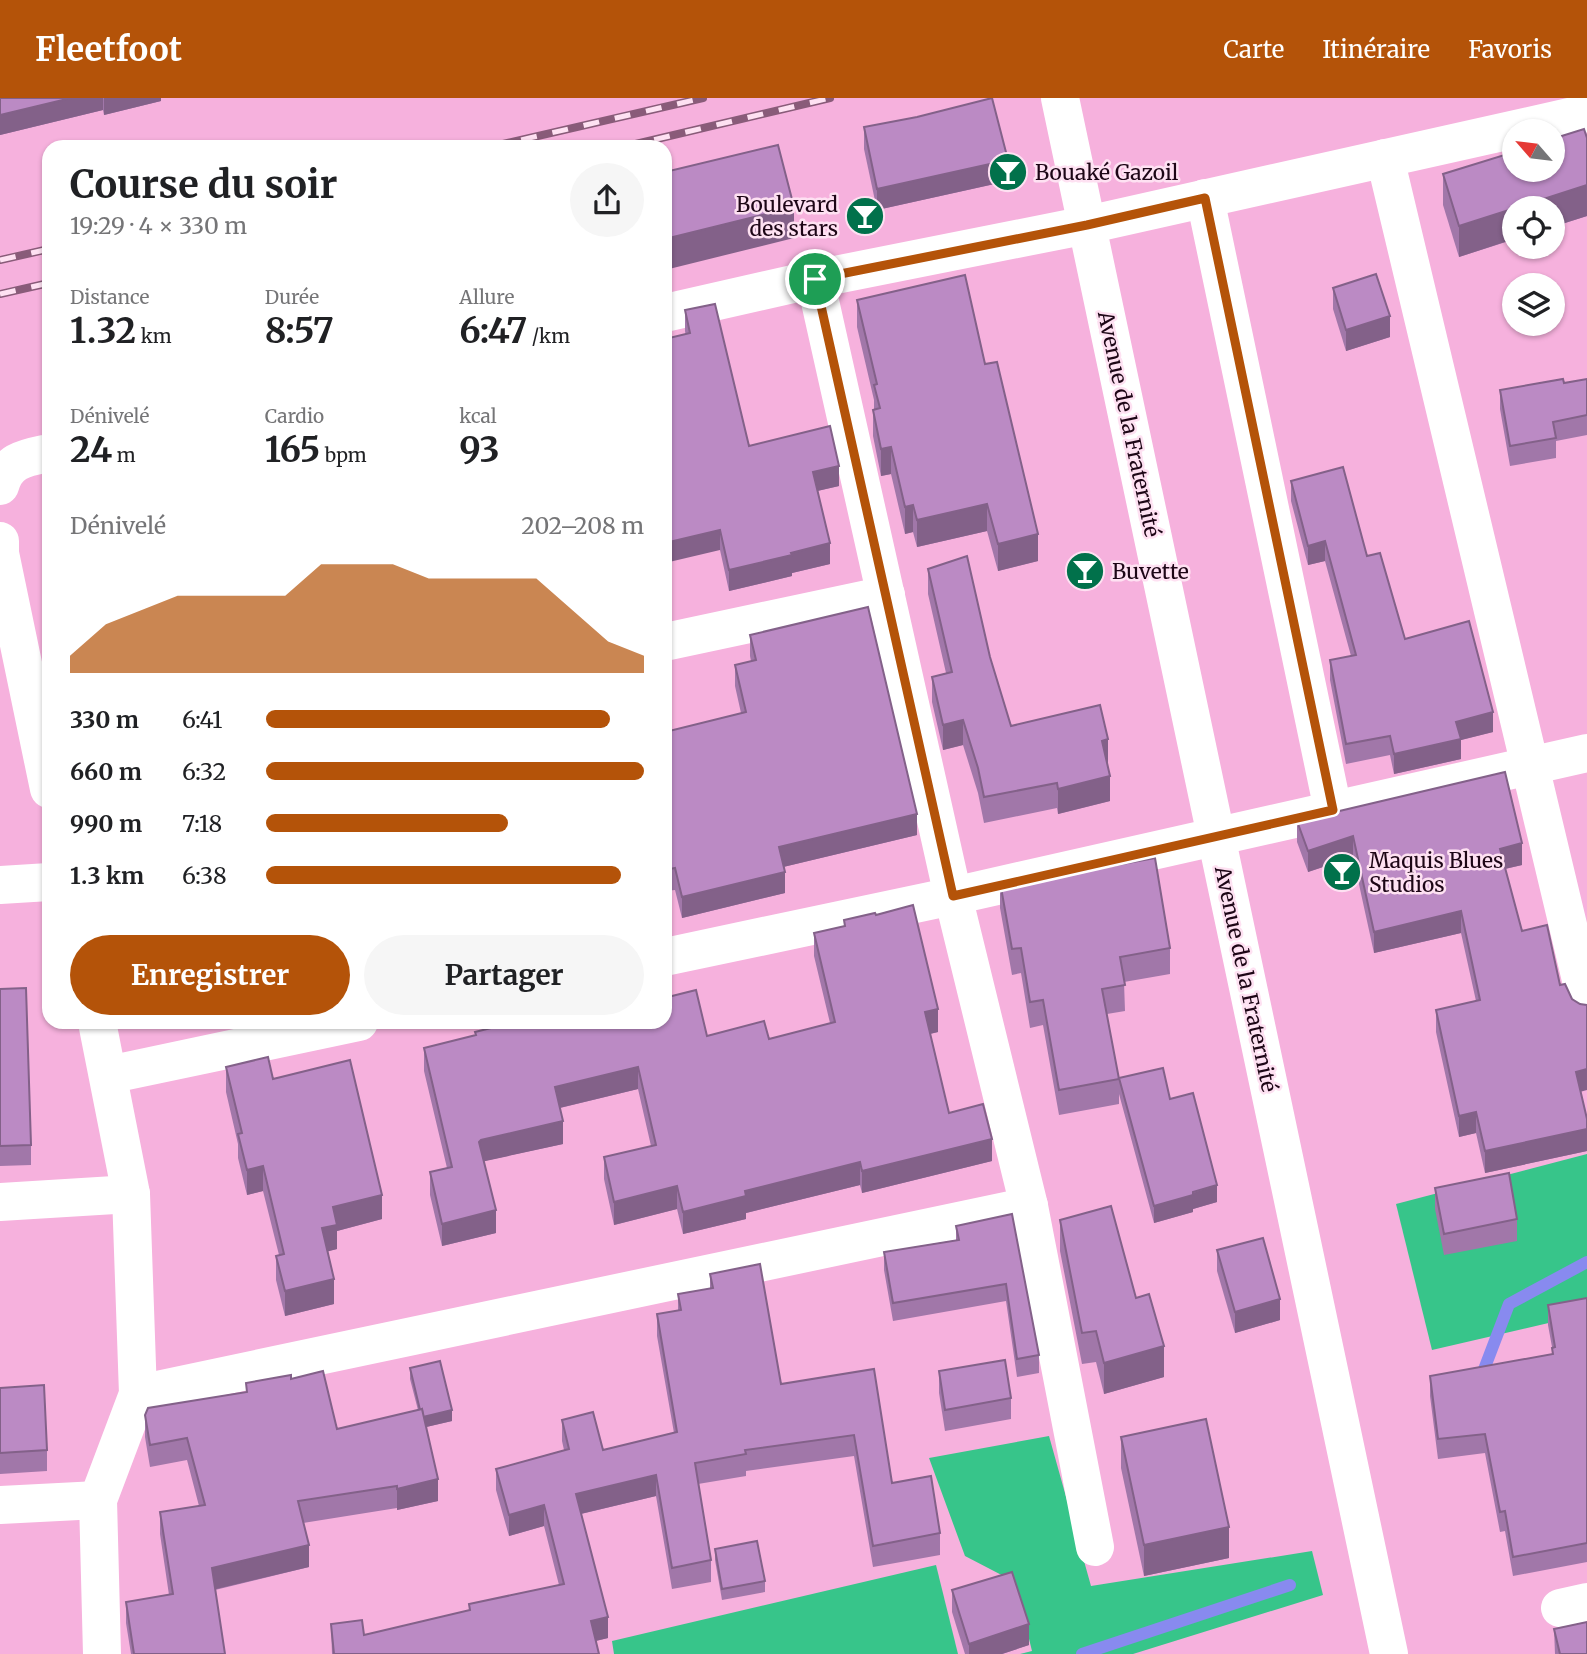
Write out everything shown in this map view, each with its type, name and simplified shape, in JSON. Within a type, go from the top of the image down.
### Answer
[{"type":"street","name":"Avenue de la Fraternité","points":[[1060,98],[1389,1654]]},
{"type":"street","points":[[672,311],[815,279],[1087,225],[1587,113]]},
{"type":"street","points":[[1385,158],[1587,1005]]},
{"type":"street","points":[[1205,198],[1333,810]]},
{"type":"street","points":[[815,279],[953,896],[1029,1206],[1096,1546]]},
{"type":"street","points":[[0,486],[4,473],[22,459],[42,455]]},
{"type":"street","points":[[0,541],[0,553],[42,750]]},
{"type":"street","points":[[672,641],[886,595]]},
{"type":"street","points":[[672,956],[953,896],[1587,753]]},
{"type":"street","points":[[0,885],[42,882]]},
{"type":"street","points":[[98,1029],[131,1194],[138,1394],[98,1500],[102,1654]]},
{"type":"street","points":[[108,1075],[326,1029]]},
{"type":"street","points":[[0,1202],[131,1194]]},
{"type":"street","points":[[138,1394],[1029,1206]]},
{"type":"street","points":[[0,1505],[98,1500]]},
{"type":"green space","points":[[1587,1154],[1587,1314],[1432,1350],[1396,1204]]},
{"type":"green space","points":[[1049,1436],[1091,1586],[1312,1551],[1323,1595],[1133,1654],[1020,1654],[1032,1651],[1015,1582],[965,1556],[929,1458]]},
{"type":"green space","points":[[936,1565],[958,1654],[614,1654],[612,1641]]},
{"type":"building","points":[[0,98],[71,98],[0,115]]},
{"type":"building","points":[[992,98],[1008,160],[877,189],[864,127]]},
{"type":"building","points":[[1584,129],[1587,138],[1587,185],[1553,196],[1502,196],[1502,212],[1459,226],[1443,174],[1502,156],[1502,182],[1565,182],[1565,135]]},
{"type":"building","points":[[778,145],[794,207],[672,237],[672,170]]},
{"type":"building","points":[[1376,274],[1390,316],[1346,330],[1333,288]]},
{"type":"building","points":[[965,275],[985,364],[997,362],[1038,534],[998,544],[987,504],[917,520],[913,505],[905,507],[891,447],[881,449],[873,410],[880,408],[874,385],[877,384],[857,300]]},
{"type":"building","points":[[715,304],[749,446],[830,426],[839,466],[813,472],[830,543],[729,570],[720,530],[672,541],[672,337],[690,333],[685,310]]},
{"type":"building","points":[[1563,379],[1564,383],[1587,379],[1587,415],[1553,422],[1556,438],[1510,446],[1500,390]]},
{"type":"building","points":[[1343,467],[1367,556],[1380,553],[1405,639],[1469,621],[1493,712],[1456,722],[1461,739],[1394,754],[1390,736],[1346,744],[1330,660],[1356,655],[1325,541],[1308,546],[1291,481]]},
{"type":"building","points":[[967,556],[990,657],[1011,726],[1100,705],[1108,739],[1102,741],[1110,776],[1058,789],[1057,783],[984,797],[963,720],[943,725],[932,677],[952,672],[928,569]]},
{"type":"building","points":[[868,607],[917,814],[779,847],[785,872],[682,897],[675,868],[672,869],[672,730],[746,712],[735,665],[756,660],[750,635]]},
{"type":"building","points":[[1505,772],[1522,843],[1500,849],[1522,931],[1547,925],[1560,985],[1565,984],[1572,999],[1587,1005],[1587,1069],[1576,1072],[1587,1129],[1485,1151],[1476,1112],[1459,1116],[1436,1010],[1480,1000],[1461,911],[1374,932],[1353,836],[1308,851],[1297,821]]},
{"type":"building","points":[[1155,858],[1170,948],[1120,957],[1125,985],[1102,989],[1119,1079],[1059,1090],[1043,1000],[1030,1002],[1021,948],[1012,949],[1000,882],[1099,860],[1100,868]]},
{"type":"building","points":[[913,905],[938,1009],[925,1012],[949,1113],[983,1104],[992,1139],[862,1171],[860,1162],[745,1191],[746,1196],[683,1212],[677,1186],[614,1202],[604,1157],[656,1145],[638,1067],[555,1087],[563,1121],[481,1140],[479,1142],[496,1210],[442,1224],[430,1172],[452,1167],[424,1048],[476,1035],[475,1032],[487,1029],[672,1029],[672,996],[696,990],[707,1036],[764,1021],[769,1039],[835,1022],[814,933],[845,926],[844,920],[875,913],[876,915]]},
{"type":"building","points":[[26,988],[31,1145],[0,1146],[0,989]]},
{"type":"building","points":[[268,1057],[273,1079],[350,1060],[382,1195],[333,1207],[337,1225],[322,1228],[334,1279],[285,1291],[276,1256],[284,1254],[263,1166],[247,1170],[238,1134],[242,1133],[226,1067]]},
{"type":"building","points":[[1163,1068],[1170,1099],[1193,1093],[1217,1185],[1154,1206],[1119,1078]]},
{"type":"building","points":[[1509,1173],[1517,1219],[1444,1234],[1435,1188]]},
{"type":"building","points":[[1111,1206],[1136,1298],[1149,1294],[1164,1346],[1104,1363],[1096,1331],[1082,1333],[1060,1220]]},
{"type":"building","points":[[1012,1214],[1039,1355],[1017,1359],[1006,1284],[893,1303],[884,1252],[959,1240],[956,1226]]},
{"type":"building","points":[[1263,1238],[1280,1299],[1235,1312],[1217,1250]]},
{"type":"building","points":[[760,1264],[781,1384],[874,1369],[892,1483],[931,1476],[940,1533],[873,1546],[854,1435],[745,1450],[746,1454],[695,1463],[711,1560],[672,1568],[656,1475],[576,1494],[608,1617],[591,1621],[599,1654],[334,1654],[331,1624],[362,1620],[364,1635],[470,1610],[469,1604],[564,1584],[544,1505],[509,1515],[496,1469],[569,1449],[562,1420],[593,1412],[603,1450],[677,1432],[657,1314],[681,1310],[678,1294],[713,1288],[710,1274]]},
{"type":"building","points":[[1587,1298],[1587,1543],[1513,1557],[1505,1511],[1500,1512],[1485,1434],[1438,1439],[1430,1376],[1553,1354],[1552,1348],[1555,1347],[1548,1305]]},
{"type":"building","points":[[1005,1360],[1011,1398],[945,1410],[939,1371]]},
{"type":"building","points":[[440,1361],[452,1410],[423,1417],[410,1368]]},
{"type":"building","points":[[323,1371],[337,1429],[422,1409],[438,1479],[397,1489],[397,1486],[298,1501],[309,1545],[212,1568],[225,1654],[134,1654],[126,1602],[173,1594],[160,1512],[205,1505],[187,1438],[150,1445],[145,1415],[148,1408],[247,1392],[246,1383],[291,1375],[291,1379]]},
{"type":"building","points":[[44,1385],[47,1450],[0,1453],[0,1388]]},
{"type":"building","points":[[1206,1419],[1229,1527],[1144,1545],[1121,1437]]},
{"type":"building","points":[[757,1541],[765,1581],[722,1589],[715,1549]]},
{"type":"building","points":[[1012,1572],[1029,1624],[969,1644],[952,1590]]},
{"type":"building","points":[[1587,1622],[1587,1654],[1560,1654],[1554,1629]]},
{"type":"waterway","points":[[1480,1380],[1509,1304],[1587,1262]]},
{"type":"waterway","points":[[1082,1654],[1290,1585]]},
{"type":"railway","points":[[520,140],[703,98]]},
{"type":"railway","points":[[653,140],[830,98]]},
{"type":"railway","points":[[0,260],[42,251]]},
{"type":"railway","points":[[0,294],[42,285]]},
{"type":"place","name":"Bouaké Gazoil","points":[[1008,172]]},
{"type":"place","name":"Boulevard des stars","points":[[865,216]]},
{"type":"place","name":"Buvette","points":[[1085,571]]},
{"type":"place","name":"Maquis Blues Studios","points":[[1342,872]]},
{"type":"route","points":[[1205,198],[1333,810],[953,896],[815,279],[1087,225],[1205,198]]}]
